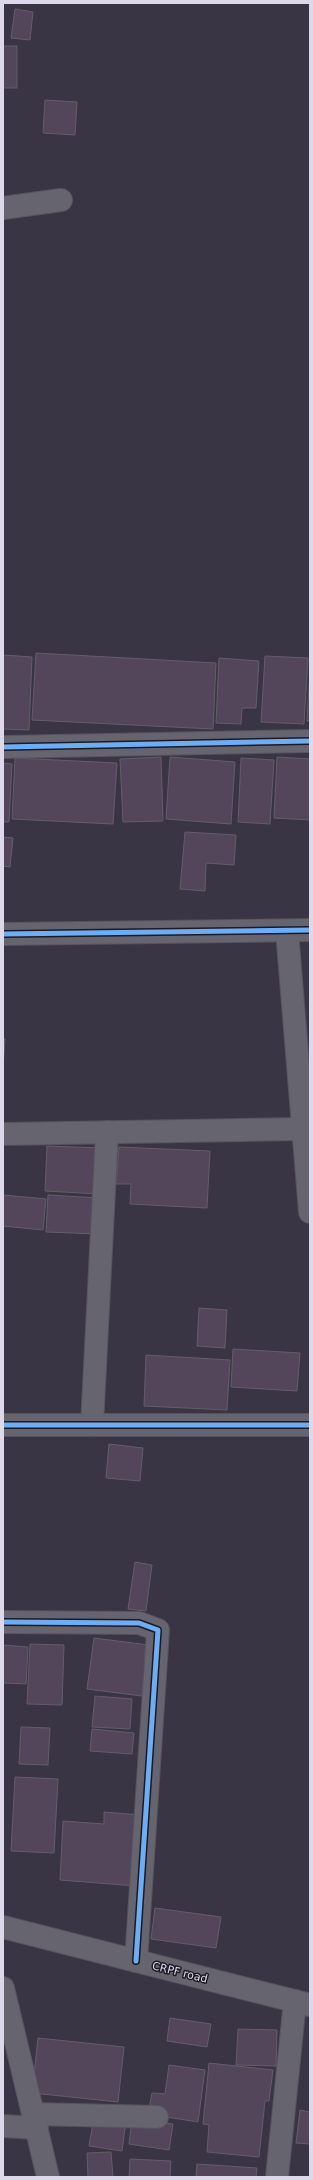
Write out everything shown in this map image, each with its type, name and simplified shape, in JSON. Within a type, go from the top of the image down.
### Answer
[{"type":"street","points":[[3,208],[61,200]]},
{"type":"street","points":[[3,747],[310,741]]},
{"type":"street","points":[[3,934],[310,930]]},
{"type":"street","points":[[287,931],[310,1212]]},
{"type":"street","points":[[3,1134],[303,1129]]},
{"type":"street","points":[[92,1425],[108,1132]]},
{"type":"street","points":[[3,1425],[310,1425]]},
{"type":"street","points":[[3,1622],[140,1623],[158,1630],[136,1962]]},
{"type":"street","name":"CRPF road","points":[[3,1927],[302,2003]]},
{"type":"street","points":[[3,1988],[48,2177]]},
{"type":"street","points":[[277,2177],[302,2003]]},
{"type":"street","points":[[3,2126],[35,2121],[157,2118]]},
{"type":"building","points":[[15,9],[33,12],[30,40],[11,38]]},
{"type":"building","points":[[3,46],[17,46],[17,88],[3,88]]},
{"type":"building","points":[[45,100],[77,102],[75,135],[43,133]]},
{"type":"building","points":[[36,653],[216,663],[213,729],[32,720]]},
{"type":"building","points":[[3,655],[32,657],[29,730],[3,729]]},
{"type":"building","points":[[265,656],[308,658],[304,724],[261,722]]},
{"type":"building","points":[[219,658],[259,661],[256,708],[242,708],[241,724],[216,723]]},
{"type":"building","points":[[310,669],[310,721],[307,721]]},
{"type":"building","points":[[161,757],[163,821],[123,822],[120,759]]},
{"type":"building","points":[[170,757],[235,762],[231,824],[166,819]]},
{"type":"building","points":[[277,757],[310,759],[310,820],[274,818]]},
{"type":"building","points":[[15,758],[117,763],[113,824],[12,819]]},
{"type":"building","points":[[241,758],[274,760],[270,824],[238,822]]},
{"type":"building","points":[[3,763],[12,764],[9,822],[3,822]]},
{"type":"building","points":[[185,832],[236,835],[234,865],[206,863],[205,891],[180,889]]},
{"type":"building","points":[[3,837],[13,838],[10,867],[3,866]]},
{"type":"building","points":[[3,1039],[5,1039],[3,1067]]},
{"type":"building","points":[[47,1146],[101,1148],[99,1194],[45,1191]]},
{"type":"building","points":[[119,1147],[210,1151],[207,1208],[130,1204],[131,1184],[116,1184]]},
{"type":"building","points":[[3,1195],[46,1199],[43,1230],[3,1226]]},
{"type":"building","points":[[48,1195],[100,1198],[98,1234],[46,1232]]},
{"type":"building","points":[[199,1308],[227,1310],[225,1348],[197,1346]]},
{"type":"building","points":[[233,1349],[300,1353],[297,1391],[231,1387]]},
{"type":"building","points":[[146,1355],[230,1360],[227,1410],[144,1406]]},
{"type":"building","points":[[109,1444],[143,1448],[140,1481],[106,1478]]},
{"type":"building","points":[[135,1562],[152,1565],[146,1611],[128,1609]]},
{"type":"building","points":[[94,1638],[149,1645],[142,1696],[87,1689]]},
{"type":"building","points":[[30,1644],[64,1645],[62,1705],[27,1704]]},
{"type":"building","points":[[3,1645],[28,1647],[26,1684],[3,1683]]},
{"type":"building","points":[[95,1696],[132,1699],[130,1729],[92,1727]]},
{"type":"building","points":[[21,1727],[50,1728],[48,1765],[19,1764]]},
{"type":"building","points":[[92,1729],[134,1733],[132,1754],[90,1751]]},
{"type":"building","points":[[15,1777],[58,1779],[54,1853],[11,1851]]},
{"type":"building","points":[[104,1812],[141,1815],[136,1886],[60,1880],[63,1821],[104,1824]]},
{"type":"building","points":[[155,1908],[221,1917],[216,1948],[151,1939]]},
{"type":"building","points":[[170,2018],[211,2024],[207,2047],[167,2041]]},
{"type":"building","points":[[238,2029],[277,2030],[276,2066],[236,2065]]},
{"type":"building","points":[[38,2038],[124,2047],[118,2102],[32,2093]]},
{"type":"building","points":[[209,2063],[273,2070],[269,2101],[265,2101],[259,2157],[207,2152],[209,2125],[203,2124]]},
{"type":"building","points":[[169,2065],[205,2070],[198,2122],[148,2114],[152,2093],[165,2094]]},
{"type":"building","points":[[300,2110],[310,2112],[310,2144],[296,2143]]},
{"type":"building","points":[[94,2117],[126,2122],[122,2151],[89,2146]]},
{"type":"building","points":[[132,2119],[173,2124],[169,2150],[129,2144]]},
{"type":"building","points":[[111,2152],[113,2177],[88,2177],[87,2153]]},
{"type":"building","points":[[130,2159],[171,2161],[170,2177],[129,2177]]},
{"type":"building","points":[[197,2164],[257,2168],[256,2177],[196,2177]]},
{"type":"cycle path","points":[[3,747],[310,741]]},
{"type":"cycle path","points":[[3,934],[310,930]]},
{"type":"cycle path","points":[[3,1425],[310,1425]]},
{"type":"cycle path","points":[[3,1622],[139,1623],[158,1630],[136,1961]]}]
